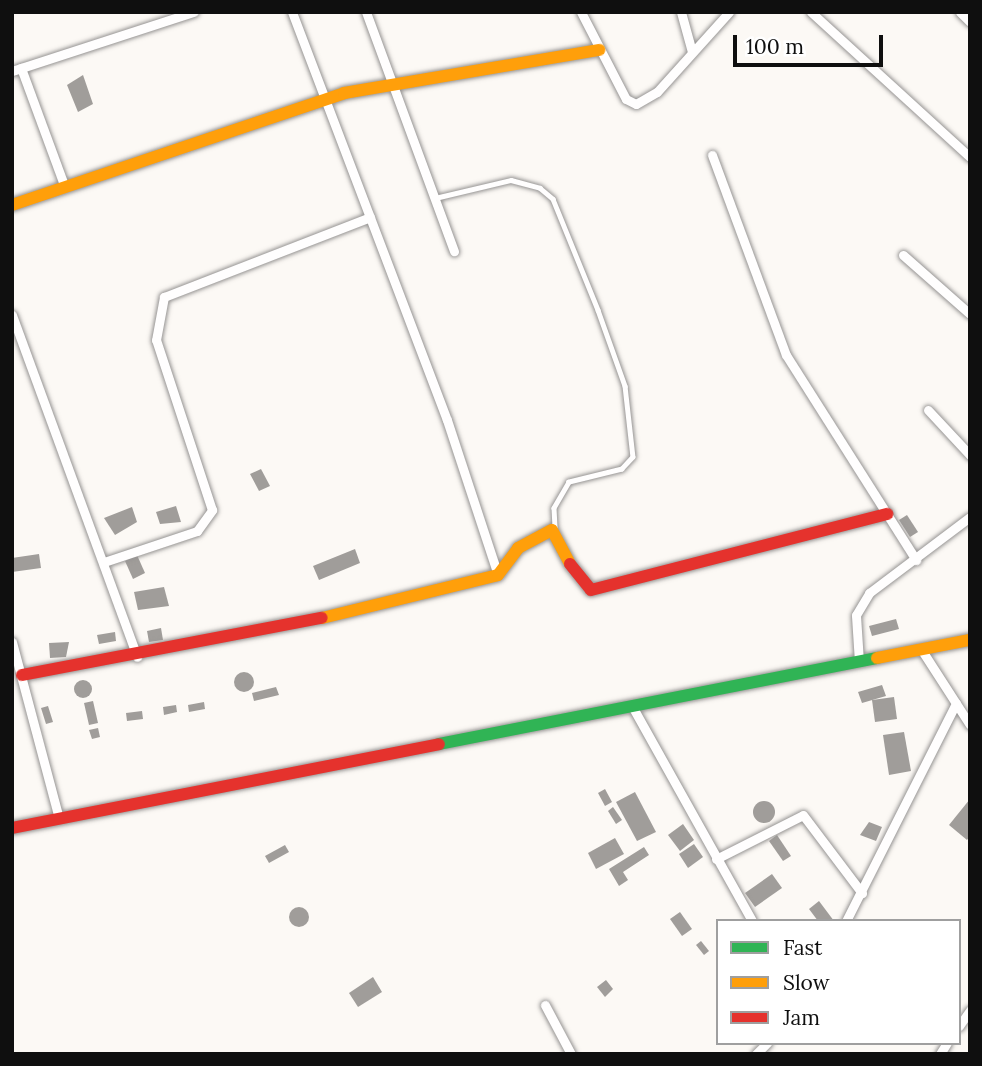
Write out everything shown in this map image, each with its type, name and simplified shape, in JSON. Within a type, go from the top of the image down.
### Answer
[{"type":"street","points":[[64,185],[17,70],[194,12]]},
{"type":"street","points":[[292,12],[370,217],[498,575]]},
{"type":"street","points":[[366,12],[454,251]]},
{"type":"street","points":[[581,12],[626,99],[636,104],[657,92],[729,12]]},
{"type":"street","points":[[681,12],[692,52]]},
{"type":"street","points":[[811,12],[970,157]]},
{"type":"street","points":[[960,12],[970,22]]},
{"type":"street","points":[[12,205],[64,185],[325,100],[393,83],[599,50]]},
{"type":"street","points":[[712,155],[775,332],[916,560]]},
{"type":"street","points":[[104,562],[197,531],[212,510],[156,340],[164,297],[370,217]]},
{"type":"street","points":[[903,256],[970,314]]},
{"type":"street","points":[[12,315],[137,657]]},
{"type":"street","points":[[928,410],[970,455]]},
{"type":"street","points":[[22,675],[137,657],[200,639],[415,600],[498,575],[518,548],[556,533],[581,585],[591,590],[887,514]]},
{"type":"street","points":[[859,663],[856,615],[864,601],[970,517]]},
{"type":"street","points":[[12,828],[970,640]]},
{"type":"street","points":[[12,642],[59,820]]},
{"type":"street","points":[[921,649],[970,724]]},
{"type":"street","points":[[847,919],[956,703]]},
{"type":"street","points":[[632,706],[751,919]]},
{"type":"street","points":[[716,859],[803,815],[814,821],[862,893]]},
{"type":"street","points":[[545,1006],[571,1054]]},
{"type":"lane","points":[[435,198],[529,180],[553,199],[598,310],[630,406],[633,457],[622,469],[569,482],[554,508],[556,533]]},
{"type":"building","points":[[83,75],[93,104],[78,112],[67,85]]},
{"type":"building","points":[[261,469],[270,486],[259,491],[250,474]]},
{"type":"building","points":[[176,506],[181,522],[160,524],[156,512]]},
{"type":"building","points":[[132,507],[137,522],[115,535],[104,518]]},
{"type":"building","points":[[907,515],[918,532],[910,537],[899,520]]},
{"type":"building","points":[[355,549],[360,563],[319,580],[313,566]]},
{"type":"building","points":[[39,554],[41,568],[12,572],[12,558]]},
{"type":"building","points":[[137,555],[145,573],[133,579],[125,561]]},
{"type":"building","points":[[164,587],[169,606],[138,610],[134,592]]},
{"type":"building","points":[[896,619],[899,629],[872,636],[869,626]]},
{"type":"building","points":[[161,628],[163,640],[149,642],[147,631]]},
{"type":"building","points":[[115,632],[116,641],[99,644],[97,635]]},
{"type":"building","points":[[69,642],[66,657],[50,658],[49,643]]},
{"type":"building","points":[[240,672],[248,672],[254,682],[248,692],[240,692],[234,686],[234,678]]},
{"type":"building","points":[[83,680],[89,683],[92,689],[89,695],[83,698],[77,695],[74,689],[77,683]]},
{"type":"building","points":[[882,685],[886,696],[862,703],[858,692]]},
{"type":"building","points":[[276,687],[279,695],[254,701],[252,693]]},
{"type":"building","points":[[894,697],[897,719],[875,722],[872,700]]},
{"type":"building","points":[[93,701],[98,723],[89,725],[84,703]]},
{"type":"building","points":[[204,702],[205,709],[189,712],[188,705]]},
{"type":"building","points":[[176,705],[177,712],[164,715],[163,707]]},
{"type":"building","points":[[48,706],[53,722],[46,724],[41,708]]},
{"type":"building","points":[[142,711],[143,719],[127,721],[126,713]]},
{"type":"building","points":[[98,728],[100,737],[92,739],[89,730]]},
{"type":"building","points":[[904,732],[911,771],[889,775],[883,735]]},
{"type":"building","points":[[605,789],[612,802],[605,806],[598,793]]},
{"type":"building","points":[[635,792],[656,832],[637,841],[616,802]]},
{"type":"building","points":[[970,799],[970,836],[967,840],[949,825]]},
{"type":"building","points":[[764,801],[772,804],[775,812],[772,820],[764,823],[756,820],[753,812],[756,804]]},
{"type":"building","points":[[613,807],[622,820],[616,824],[608,811]]},
{"type":"building","points":[[869,822],[882,827],[876,841],[860,835]]},
{"type":"building","points":[[683,824],[694,840],[680,851],[668,835]]},
{"type":"building","points":[[777,835],[791,856],[783,861],[769,841]]},
{"type":"building","points":[[615,838],[624,854],[596,869],[588,853]]},
{"type":"building","points":[[694,844],[703,857],[688,868],[679,854]]},
{"type":"building","points":[[285,845],[289,852],[269,863],[265,856]]},
{"type":"building","points":[[644,847],[649,855],[623,872],[628,880],[619,886],[609,869]]},
{"type":"building","points":[[772,874],[782,888],[755,907],[745,893]]},
{"type":"building","points":[[819,901],[832,919],[816,919],[809,909]]},
{"type":"building","points":[[299,907],[306,910],[309,917],[306,924],[299,927],[292,924],[289,917],[292,910]]},
{"type":"building","points":[[680,912],[692,929],[682,936],[670,919]]},
{"type":"building","points":[[701,941],[709,951],[704,955],[696,945]]},
{"type":"building","points":[[373,977],[382,992],[358,1007],[349,993]]},
{"type":"building","points":[[606,980],[613,989],[605,997],[597,987]]},
{"type":"traffic: fast","points":[[439,744],[877,658]]},
{"type":"traffic: slow","points":[[12,205],[344,93],[599,50]]},
{"type":"traffic: slow","points":[[322,618],[498,575],[518,548],[552,530],[570,564]]},
{"type":"traffic: slow","points":[[877,658],[970,640]]},
{"type":"traffic: jam","points":[[570,564],[591,590],[887,514]]},
{"type":"traffic: jam","points":[[22,675],[322,618]]},
{"type":"traffic: jam","points":[[12,828],[439,744]]}]
